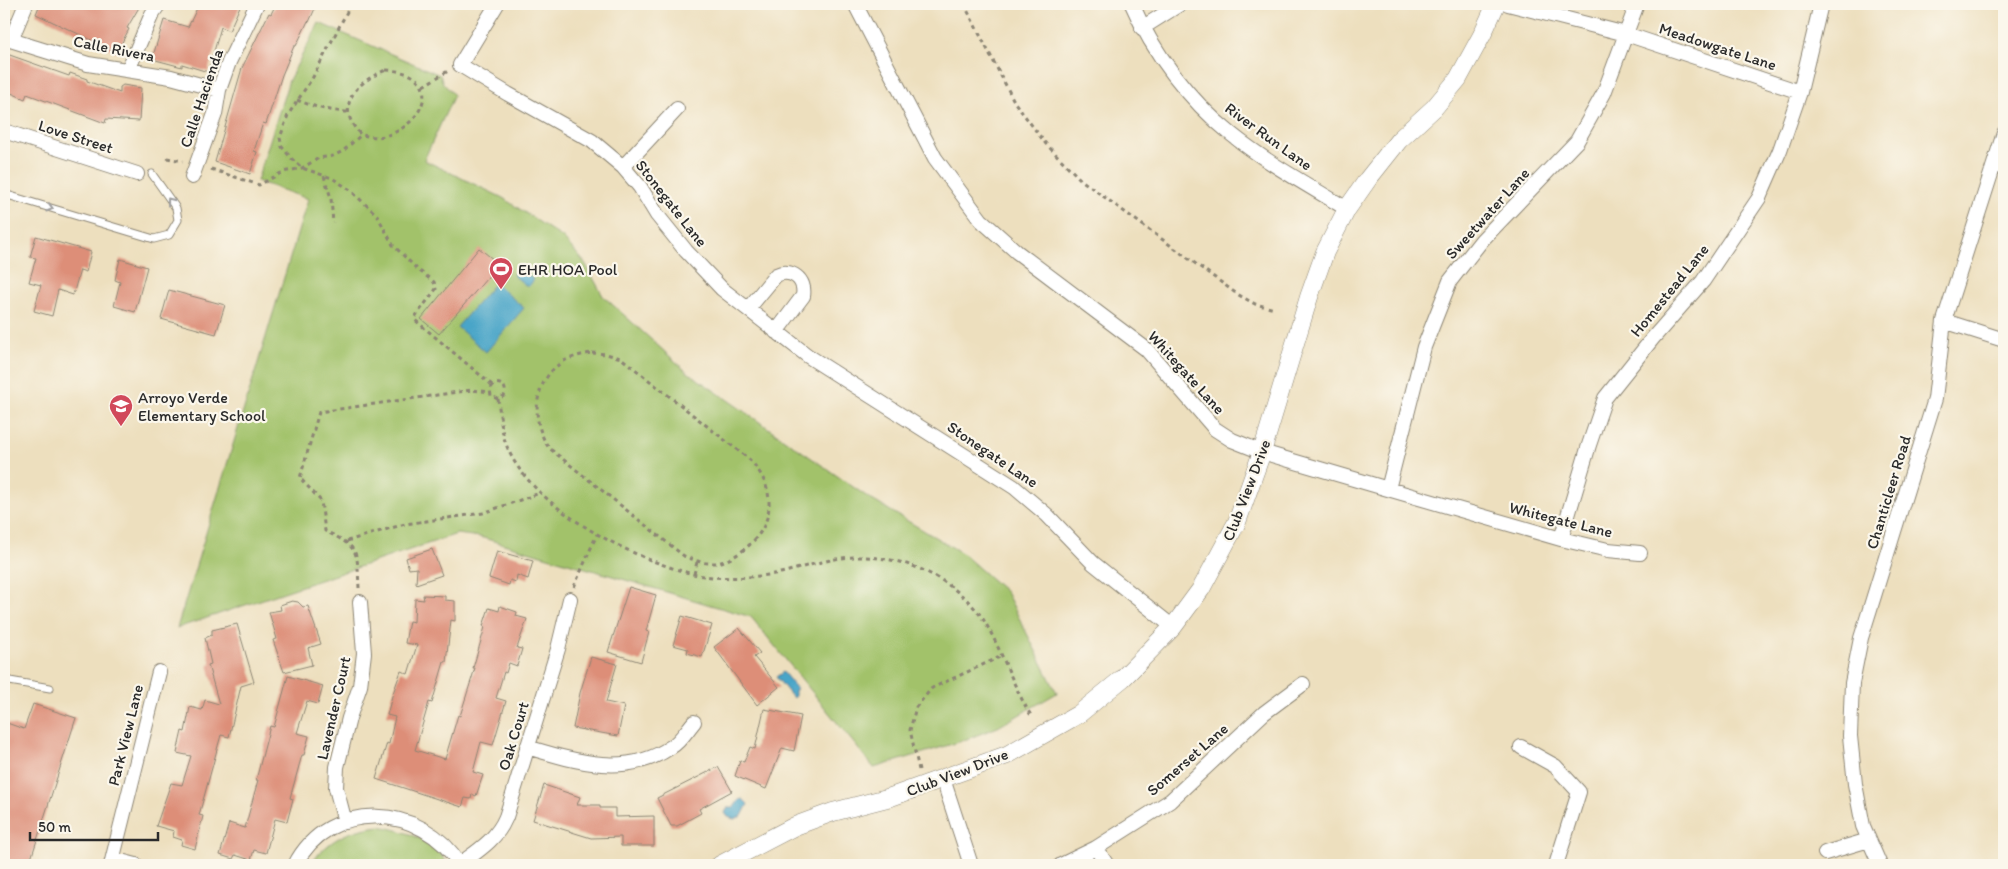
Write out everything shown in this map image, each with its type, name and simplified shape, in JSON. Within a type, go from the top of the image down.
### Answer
[{"type":"street","points":[[7,39],[26,4]]},
{"type":"street","points":[[128,70],[144,31],[159,4]]},
{"type":"street","name":"Calle Hacienda","points":[[195,171],[215,114],[219,90],[229,62],[257,4]]},
{"type":"street","points":[[460,65],[497,4]]},
{"type":"street","name":"Whitegate Lane","points":[[855,4],[935,158],[981,220],[1017,252],[1146,349],[1215,429],[1232,440],[1262,452],[1388,489],[1608,550],[1640,553]]},
{"type":"street","name":"River Run Lane","points":[[1132,4],[1142,28],[1172,71],[1201,106],[1231,134],[1281,169],[1347,209]]},
{"type":"street","points":[[1142,28],[1180,4]]},
{"type":"street","name":"Club View Drive","points":[[720,865],[795,826],[833,812],[891,797],[1007,755],[1079,714],[1123,678],[1173,628],[1201,589],[1237,522],[1262,452],[1309,297],[1325,252],[1347,209],[1399,140],[1434,108],[1458,79],[1496,4]]},
{"type":"street","name":"Meadowgate Lane","points":[[1508,4],[1626,34],[1800,92]]},
{"type":"street","name":"Sweetwater Lane","points":[[1388,489],[1424,347],[1450,281],[1482,240],[1577,141],[1604,93],[1637,4]]},
{"type":"street","name":"Homestead Lane","points":[[1561,538],[1588,445],[1605,398],[1653,338],[1703,281],[1759,198],[1780,150],[1800,92],[1821,4]]},
{"type":"street","name":"Calle Rivera","points":[[7,39],[88,64],[171,77],[219,90]]},
{"type":"street","name":"Stonegate Lane","points":[[460,65],[592,141],[623,167],[640,187],[657,215],[686,251],[722,289],[816,361],[1014,487],[1047,514],[1093,563],[1173,628]]},
{"type":"street","points":[[623,167],[678,109]]},
{"type":"street","name":"Love Street","points":[[4,131],[137,174]]},
{"type":"street","name":"Chanticleer Road","points":[[1880,865],[1863,826],[1855,784],[1850,736],[1852,683],[1861,638],[1935,399],[1944,321],[2004,132]]},
{"type":"street","points":[[748,309],[776,275],[782,272],[799,277],[805,289],[803,296],[776,332]]},
{"type":"street","points":[[1944,321],[2004,340]]},
{"type":"street","name":"Oak Court","points":[[460,865],[488,844],[501,830],[558,648],[570,599]]},
{"type":"street","name":"Lavender Court","points":[[345,822],[336,788],[337,767],[349,718],[360,686],[364,653],[360,602]]},
{"type":"street","name":"Park View Lane","points":[[112,862],[159,672]]},
{"type":"street","name":"Somerset Lane","points":[[1061,865],[1096,848],[1170,801],[1264,713],[1303,684]]},
{"type":"street","points":[[527,747],[596,765],[627,764],[652,757],[672,747],[694,722]]},
{"type":"street","points":[[1521,748],[1555,766],[1579,792],[1556,865]]},
{"type":"street","points":[[942,779],[971,865]]},
{"type":"street","points":[[295,865],[299,857],[327,828],[345,822],[390,816],[412,824],[433,835],[447,847],[460,865]]},
{"type":"street","points":[[1825,853],[1869,840]]},
{"type":"street","points":[[1096,848],[1107,865]]},
{"type":"street","points":[[112,862],[136,865]]},
{"type":"lane","points":[[4,194],[154,239],[169,235],[178,220],[176,208],[152,174]]},
{"type":"lane","points":[[4,680],[50,688]]},
{"type":"path","points":[[351,4],[312,77],[288,116],[280,138],[282,147],[302,168],[332,178],[349,189],[377,215],[393,245],[417,269],[434,282],[436,289],[415,317],[415,320],[492,385]]},
{"type":"path","points":[[964,4],[1015,103],[1046,144],[1082,180],[1237,294],[1255,304],[1275,309]]},
{"type":"path","points":[[423,86],[460,65]]},
{"type":"path","points":[[386,70],[402,70],[414,75],[423,86],[422,103],[409,124],[383,137],[361,135],[353,127],[347,112],[350,100],[355,91],[372,75],[386,70]]},
{"type":"path","points":[[297,100],[314,107],[347,112]]},
{"type":"path","points":[[167,158],[195,171],[259,185],[283,172],[302,168],[318,158],[333,156],[343,151],[361,135]]},
{"type":"path","points":[[324,175],[331,198],[333,223]]},
{"type":"path","points":[[592,352],[621,358],[750,460],[760,471],[767,487],[770,504],[767,518],[760,534],[734,557],[715,564],[697,562],[684,556],[549,448],[542,438],[537,422],[536,406],[540,388],[551,371],[566,361],[592,352]]},
{"type":"path","points":[[499,383],[505,388],[504,396],[498,399],[493,398],[490,392],[492,385],[499,383]]},
{"type":"path","points":[[360,602],[355,551],[347,541],[325,531],[321,501],[300,478],[319,412],[472,390],[490,392]]},
{"type":"path","points":[[498,399],[506,444],[521,471],[540,493],[597,534],[634,554],[694,574],[731,578],[794,571],[827,560],[862,556],[900,561],[934,576],[962,594],[984,621],[1020,698],[1032,717]]},
{"type":"path","points":[[347,541],[405,524],[483,513],[540,493]]},
{"type":"path","points":[[581,568],[597,534]]},
{"type":"path","points":[[694,574],[697,562]]},
{"type":"path","points":[[923,786],[910,730],[916,707],[932,688],[1002,656]]},
{"type":"green space","points":[[319,23],[440,75],[443,83],[454,95],[424,160],[503,198],[563,238],[585,263],[603,296],[686,371],[872,500],[962,553],[1006,592],[1057,693],[998,727],[959,742],[874,768],[751,617],[480,537],[457,534],[177,628],[308,199],[257,181],[289,80]]},
{"type":"green space","points":[[380,826],[419,838],[435,849],[448,865],[309,865],[324,849],[340,837],[358,830]]},
{"type":"water","points":[[519,267],[534,280],[528,287],[513,275]]},
{"type":"water","points":[[495,283],[524,308],[486,352],[457,327]]},
{"type":"water","points":[[783,672],[797,689],[793,698],[776,677]]},
{"type":"water","points":[[743,799],[748,804],[742,816],[734,819],[728,817],[725,813],[728,807],[734,807],[739,800]]},
{"type":"building","points":[[40,4],[141,4],[127,28],[129,29],[117,52],[36,14]]},
{"type":"building","points":[[199,4],[241,4],[229,31],[221,27],[208,72],[182,64],[182,67],[152,59],[164,20],[188,27]]},
{"type":"building","points":[[276,4],[317,4],[296,46],[294,46],[266,124],[263,123],[254,151],[257,152],[250,174],[215,162],[242,68],[269,13],[271,14]]},
{"type":"building","points":[[4,53],[69,76],[70,73],[120,93],[120,87],[123,85],[141,88],[139,121],[106,119],[105,123],[27,94],[25,99],[4,90]]},
{"type":"building","points":[[36,236],[91,252],[86,272],[80,270],[73,295],[58,290],[52,316],[34,311],[41,285],[29,282],[36,258],[30,257]]},
{"type":"building","points":[[479,248],[499,264],[439,334],[421,319]]},
{"type":"building","points":[[120,259],[147,267],[135,312],[114,306],[120,282],[115,280]]},
{"type":"building","points":[[169,290],[225,305],[216,334],[161,319]]},
{"type":"building","points":[[432,549],[442,575],[416,584],[417,568],[409,569],[406,558]]},
{"type":"building","points":[[497,551],[533,561],[528,579],[517,575],[516,582],[510,580],[509,585],[489,578]]},
{"type":"building","points":[[629,587],[656,595],[646,631],[649,632],[641,662],[608,652]]},
{"type":"building","points":[[423,595],[445,596],[445,600],[455,601],[455,621],[451,620],[446,662],[444,662],[432,703],[429,702],[415,750],[445,759],[475,668],[473,668],[489,608],[499,611],[500,606],[517,612],[516,616],[527,619],[517,648],[522,649],[517,666],[509,663],[506,673],[504,672],[496,698],[506,701],[493,745],[481,742],[473,772],[483,775],[476,796],[472,794],[471,799],[465,798],[462,807],[376,779],[387,743],[389,744],[395,717],[387,715],[392,696],[401,671],[408,674],[417,645],[405,643],[409,621],[414,622],[415,599],[424,600]]},
{"type":"building","points":[[292,601],[298,602],[303,607],[308,606],[321,644],[308,648],[312,665],[284,672],[273,640],[277,639],[269,612],[281,610],[280,605]]},
{"type":"building","points":[[682,616],[712,625],[702,657],[687,653],[688,649],[673,645]]},
{"type":"building","points":[[237,624],[254,682],[241,686],[229,737],[221,735],[199,815],[203,816],[195,849],[181,845],[182,840],[173,837],[174,831],[156,826],[171,783],[182,785],[191,756],[177,753],[182,731],[185,732],[190,707],[202,710],[205,700],[219,704],[208,665],[211,664],[205,638],[212,635],[212,630]]},
{"type":"building","points":[[739,628],[760,653],[754,657],[779,687],[757,705],[714,647]]},
{"type":"building","points":[[591,657],[617,664],[606,702],[624,706],[618,736],[573,728],[580,693]]},
{"type":"building","points":[[288,676],[323,686],[318,704],[307,701],[297,733],[309,736],[290,798],[293,799],[287,822],[275,819],[266,853],[254,850],[251,860],[235,855],[233,859],[220,855],[229,823],[245,828],[270,726],[274,727]]},
{"type":"building","points":[[33,704],[76,718],[29,865],[4,865],[4,722],[24,729]]},
{"type":"building","points":[[764,709],[801,716],[794,751],[782,748],[766,789],[735,776],[740,761],[744,762],[750,747],[755,749]]},
{"type":"building","points":[[718,767],[732,791],[699,809],[701,813],[677,826],[671,826],[657,798]]},
{"type":"building","points":[[544,785],[580,797],[577,805],[600,805],[600,808],[615,808],[615,817],[654,816],[654,846],[621,846],[621,837],[591,838],[533,820]]},
{"type":"place","name":"EHR HOA Pool","points":[[501,290]]},
{"type":"place","name":"Arroyo Verde Elementary School","points":[[121,427]]}]
